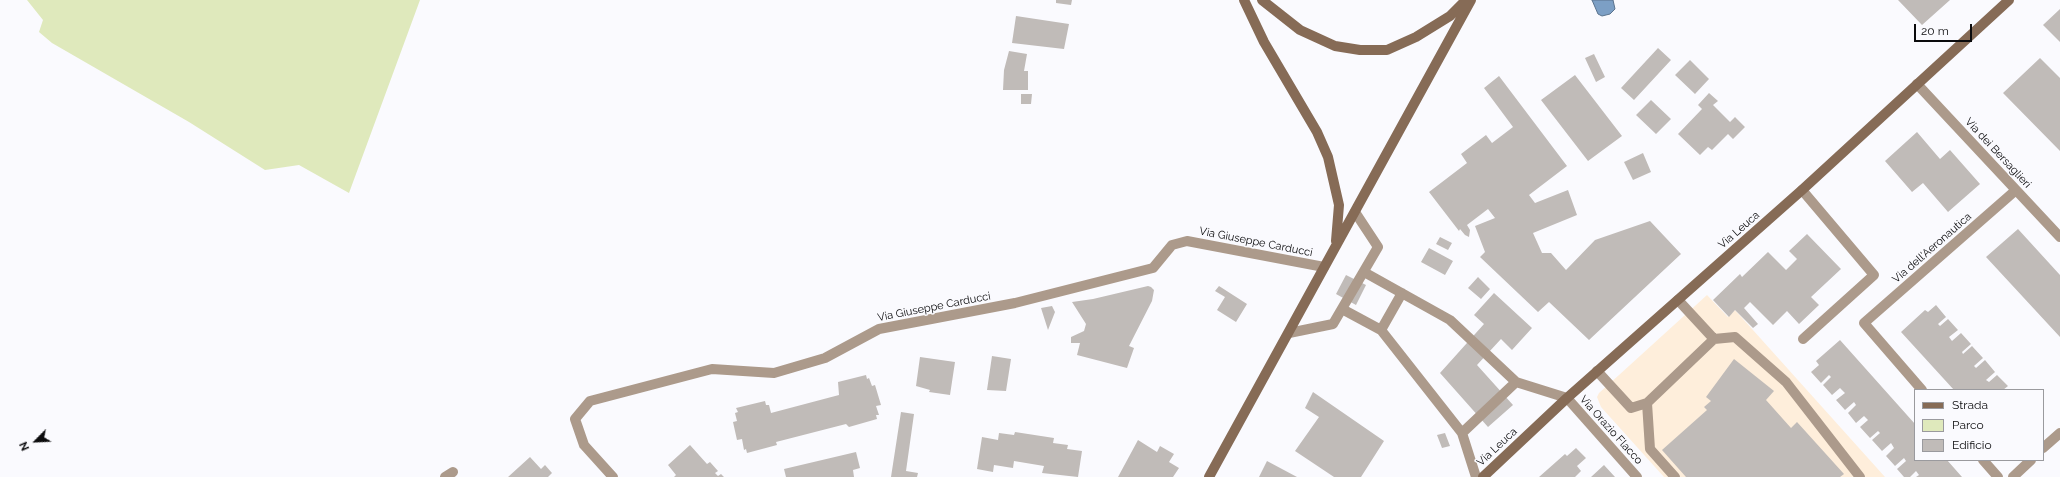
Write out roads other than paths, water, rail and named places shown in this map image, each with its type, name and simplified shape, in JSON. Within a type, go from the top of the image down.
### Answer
[{"type":"main road","points":[[1244,0],[1264,42],[1317,132],[1328,157],[1339,205],[1336,244]]},
{"type":"main road","points":[[1262,0],[1300,30],[1336,46],[1360,50],[1388,50],[1416,37],[1450,16],[1466,0]]},
{"type":"main road","points":[[1209,477],[1471,0]]},
{"type":"main road","name":"Via Leuca","points":[[1483,477],[1567,398],[1802,190],[2009,0]]},
{"type":"street","name":"Via dei Bersaglieri","points":[[1917,84],[2060,237]]},
{"type":"street","points":[[1802,190],[1874,276],[1803,339]]},
{"type":"street","name":"Via dell'Aeronautica","points":[[1921,389],[1864,323],[2016,190]]},
{"type":"street","points":[[1288,333],[1333,324],[1378,247],[1355,212]]},
{"type":"street","name":"Via Giuseppe Carducci","points":[[614,477],[584,445],[575,419],[590,401],[712,369],[774,373],[826,358],[879,330],[1015,304],[1153,268],[1172,245],[1187,241],[1324,267]]},
{"type":"street","points":[[1364,272],[1450,320],[1516,382],[1567,398]]},
{"type":"street","points":[[1381,330],[1402,293]]},
{"type":"street","points":[[1678,300],[1714,339]]},
{"type":"street","points":[[1342,309],[1381,330],[1462,433],[1476,477]]},
{"type":"street","points":[[1597,371],[1632,408],[1647,403],[1714,339],[1735,337],[1786,382],[1860,477]]},
{"type":"street","points":[[1462,433],[1516,382]]},
{"type":"street","name":"Via Orazio Flacco","points":[[1567,398],[1636,477]]},
{"type":"street","points":[[1647,403],[1650,449],[1675,477]]},
{"type":"street","points":[[2044,447],[2060,432]]},
{"type":"street","points":[[1984,461],[1998,477]]},
{"type":"street","points":[[2013,477],[2030,461]]},
{"type":"water","points":[[1592,0],[1613,0],[1615,9],[1610,14],[1602,16],[1598,14]]}]
